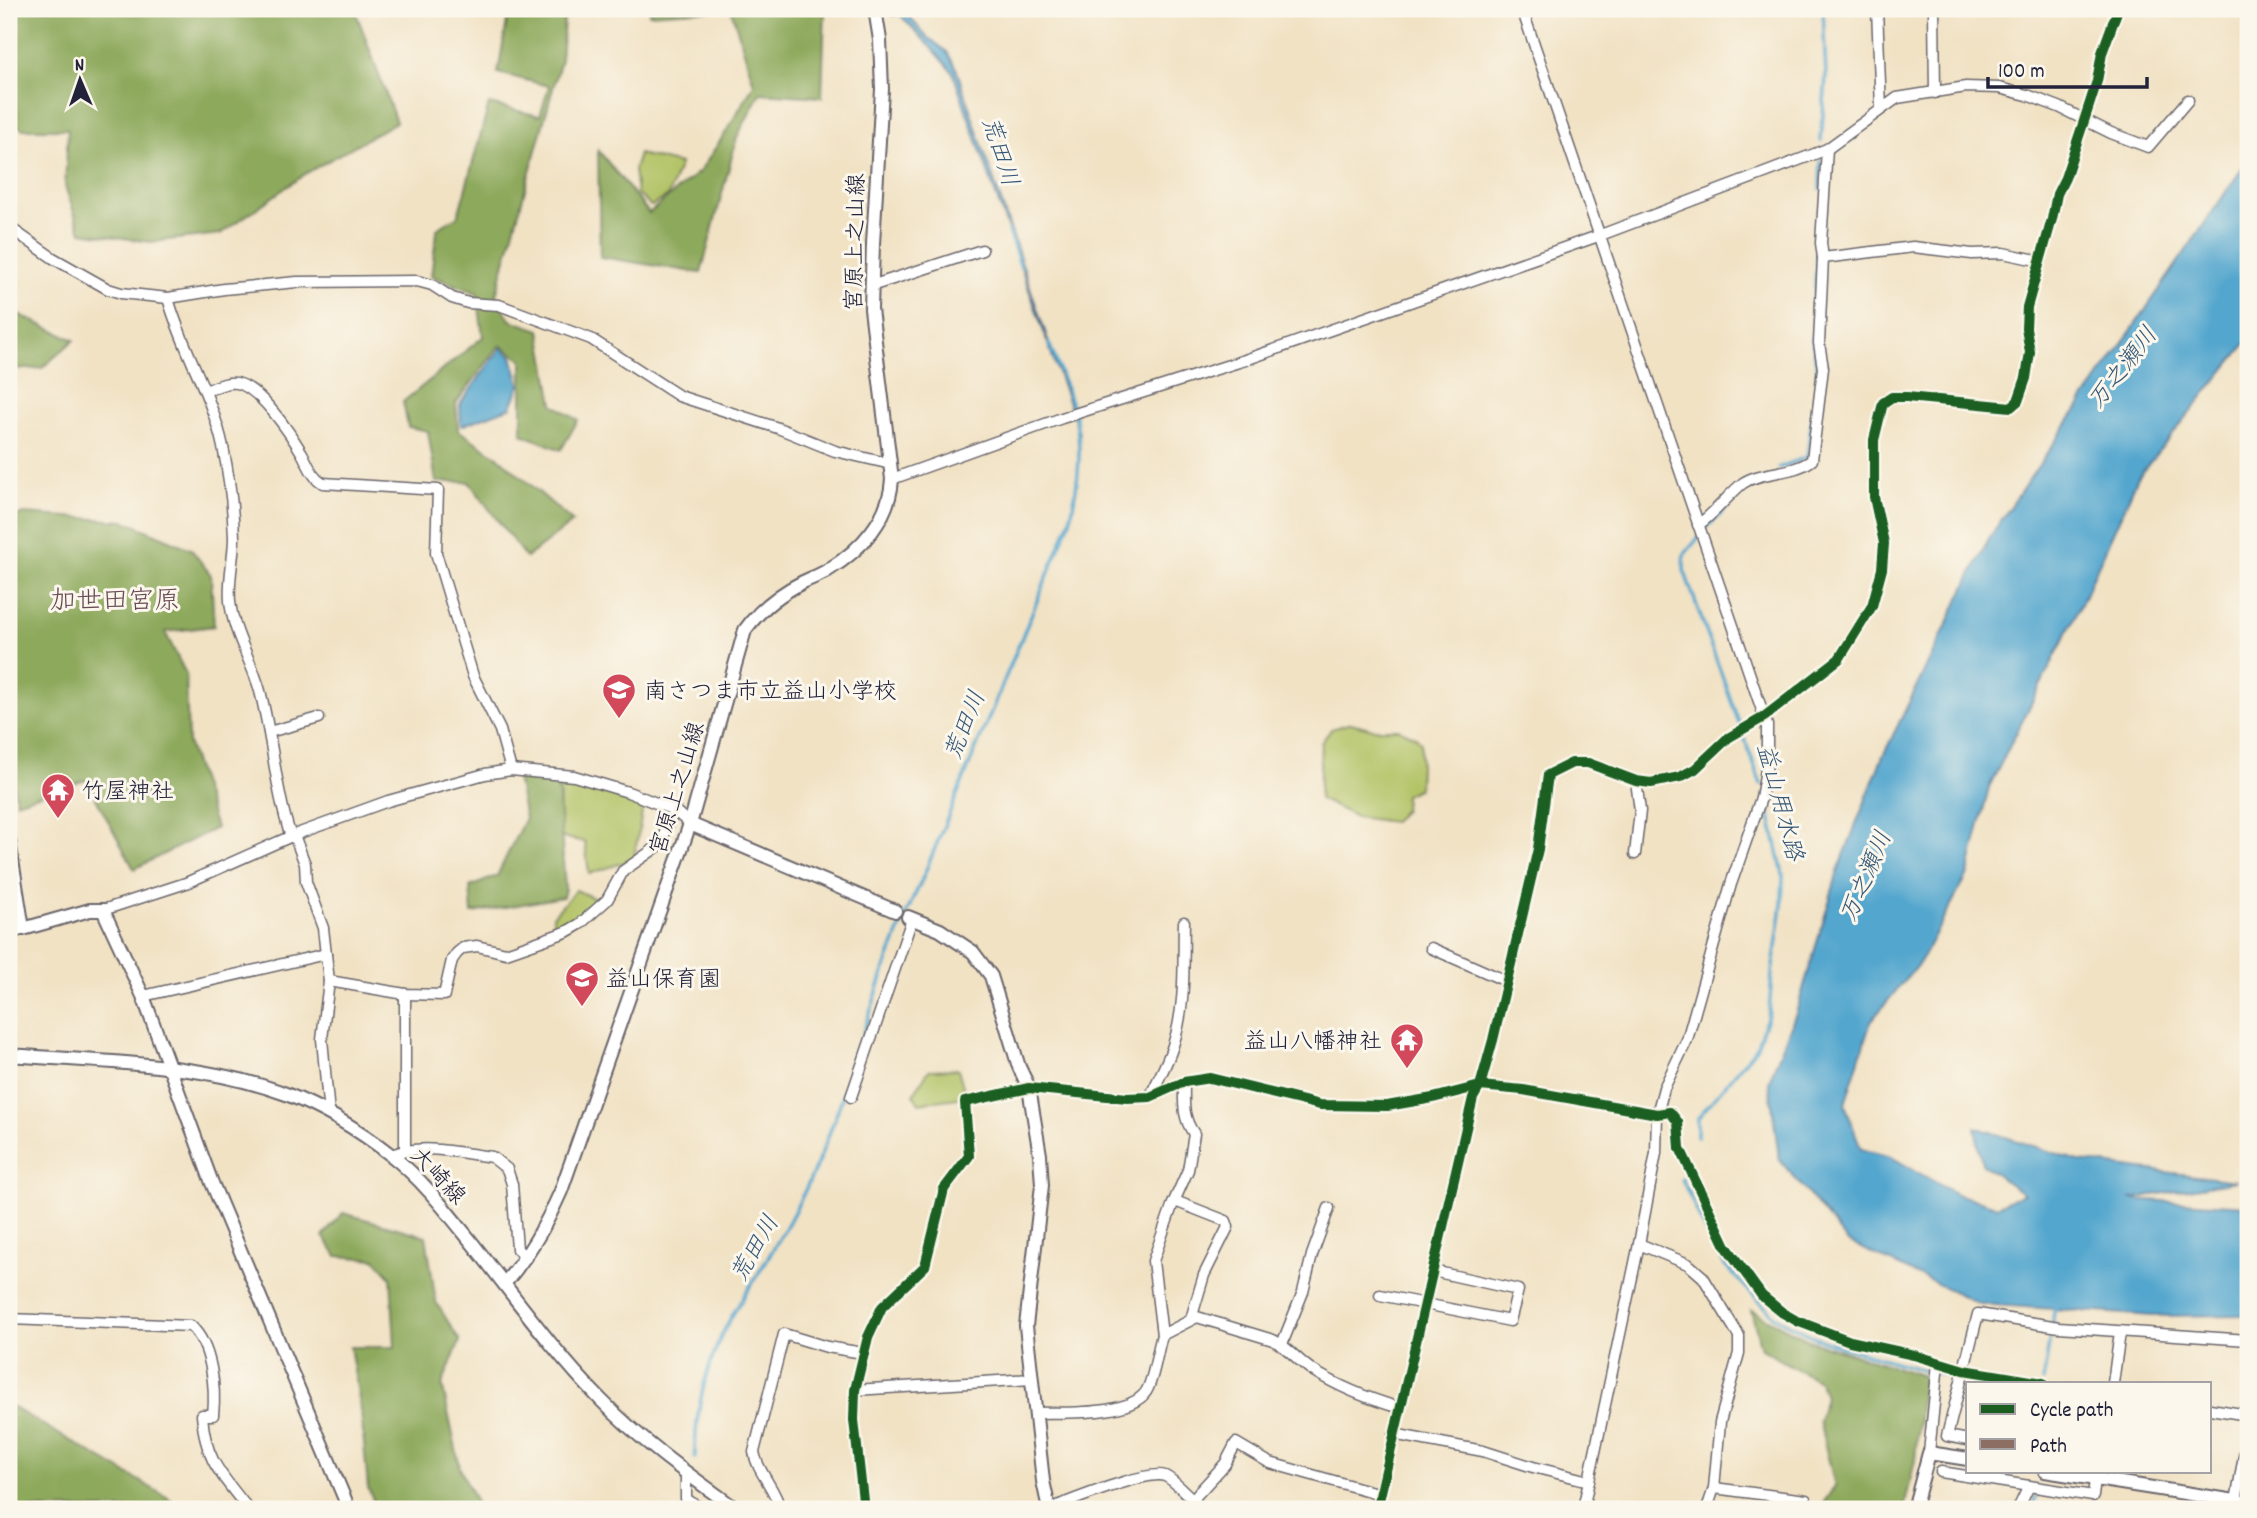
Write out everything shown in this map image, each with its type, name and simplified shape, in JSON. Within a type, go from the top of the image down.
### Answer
[{"type":"street","name":"宮原上之山線","points":[[505,1283],[526,1258],[547,1225],[561,1191],[690,824],[745,630],[771,601],[794,586],[828,570],[866,538],[888,506],[891,464],[876,357],[871,286],[882,89],[880,40],[875,9]]},
{"type":"street","points":[[1522,9],[1767,725],[1768,745],[1761,798],[1731,884],[1686,1040],[1664,1088],[1657,1114],[1656,1153],[1639,1244],[1583,1509]]},
{"type":"street","points":[[1877,9],[1881,108]]},
{"type":"street","points":[[1934,9],[1935,93]]},
{"type":"street","points":[[1377,1509],[1473,1098],[1480,1086],[1538,849],[1548,775],[1572,764],[1588,763],[1636,781],[1651,783],[1680,777],[1695,769],[1728,738],[1764,717],[1839,659],[1872,606],[1884,558],[1884,542],[1874,497],[1874,440],[1883,402],[1892,397],[1907,397],[2011,407],[2018,401],[2026,378],[2029,352],[2027,307],[2057,194],[2084,121],[2097,81],[2102,53],[2118,9]]},
{"type":"street","points":[[892,479],[1062,418],[1245,360],[1598,236],[1827,149],[1897,98],[1966,87],[1999,88],[2059,107],[2084,121],[2148,148],[2188,100]]},
{"type":"street","points":[[1698,525],[1744,483],[1798,468],[1812,460],[1823,368],[1819,342],[1823,258],[1821,243],[1827,149]]},
{"type":"street","points":[[9,227],[53,258],[108,289],[121,293],[168,298],[297,282],[417,281],[432,285],[452,298],[468,303],[499,305],[591,339],[679,396],[778,428],[835,451],[891,464]]},
{"type":"street","points":[[1823,258],[1913,247],[1972,254],[2003,253],[2041,261]]},
{"type":"street","points":[[871,286],[982,250]]},
{"type":"street","points":[[168,298],[217,421],[230,486],[234,539],[231,609],[260,690],[270,732],[278,792],[305,864],[306,882],[319,911],[329,981],[322,1039],[329,1114]]},
{"type":"street","points":[[205,391],[231,382],[239,383],[261,398],[295,440],[313,475],[323,484],[438,489],[436,553],[473,676],[500,730],[511,770]]},
{"type":"street","points":[[270,732],[319,718]]},
{"type":"street","points":[[9,934],[90,910],[103,910],[186,883],[293,836],[388,801],[485,774],[511,770],[574,776],[628,792],[674,810],[690,824],[940,930],[973,952],[991,976],[1019,1067],[1029,1088],[1042,1185],[1026,1318],[1035,1413],[1049,1509],[1108,1486],[1154,1476],[1165,1476],[1202,1509]]},
{"type":"street","points":[[1635,854],[1640,811],[1636,781]]},
{"type":"street","points":[[329,981],[405,994],[444,995],[453,960],[457,953],[470,946],[506,953],[566,932],[580,924],[607,900],[622,870],[660,845],[674,810]]},
{"type":"street","points":[[9,841],[23,929]]},
{"type":"street","points":[[103,910],[143,996],[212,1183],[349,1509]]},
{"type":"street","points":[[851,1097],[910,918]]},
{"type":"street","points":[[1150,1097],[1174,1045],[1179,1027],[1184,922]]},
{"type":"street","points":[[1431,948],[1506,981]]},
{"type":"street","points":[[143,996],[326,954]]},
{"type":"street","points":[[405,994],[405,1150]]},
{"type":"street","name":"大崎線","points":[[9,1055],[170,1068],[257,1084],[329,1114],[391,1155],[441,1204],[527,1313],[600,1399],[647,1443],[736,1509]]},
{"type":"street","points":[[864,1509],[854,1420],[855,1390],[868,1336],[882,1307],[925,1266],[944,1189],[969,1156],[965,1102],[1029,1088],[1127,1098],[1150,1097],[1184,1083],[1210,1078],[1320,1105],[1352,1106],[1387,1105],[1433,1098],[1480,1086],[1523,1090],[1657,1114],[1670,1112],[1678,1122],[1681,1148],[1726,1246],[1768,1302],[1797,1321],[1850,1341],[1914,1355],[1963,1376],[2038,1382]]},
{"type":"street","points":[[1035,1413],[1119,1408],[1132,1403],[1148,1390],[1162,1335],[1153,1261],[1188,1170],[1194,1134],[1183,1113],[1184,1083]]},
{"type":"street","points":[[391,1155],[405,1150],[426,1150],[492,1157],[499,1162],[506,1169],[512,1184],[517,1249],[526,1258]]},
{"type":"street","points":[[1175,1201],[1226,1221],[1228,1227],[1204,1275],[1191,1319]]},
{"type":"street","points":[[1282,1344],[1303,1292],[1312,1255],[1329,1208]]},
{"type":"street","points":[[1639,1244],[1688,1264],[1703,1277],[1739,1336],[1739,1353],[1720,1422],[1714,1488],[1707,1509]]},
{"type":"street","points":[[1380,1295],[1510,1321],[1518,1290],[1433,1271]]},
{"type":"street","points":[[1966,1440],[1947,1436],[1978,1314],[2059,1327],[2248,1340]]},
{"type":"street","points":[[1162,1335],[1191,1319],[1201,1317],[1282,1344],[1310,1369],[1346,1388],[1399,1408]]},
{"type":"street","points":[[9,1319],[191,1326],[199,1334],[212,1376],[215,1397],[213,1415],[202,1415],[206,1447],[222,1476],[248,1509]]},
{"type":"street","points":[[2113,1382],[2120,1332]]},
{"type":"street","points":[[780,1509],[755,1460],[754,1452],[784,1334],[827,1347],[863,1353]]},
{"type":"street","points":[[1914,1509],[1929,1453],[1938,1366]]},
{"type":"street","points":[[855,1390],[1032,1379]]},
{"type":"street","points":[[2212,1409],[2248,1415]]},
{"type":"street","points":[[2061,1472],[2096,1475],[2240,1505],[2248,1433]]},
{"type":"street","points":[[1393,1434],[1483,1451],[1589,1481]]},
{"type":"street","points":[[1192,1500],[1225,1464],[1236,1443],[1270,1463],[1380,1494]]},
{"type":"street","points":[[1929,1453],[1966,1459]]},
{"type":"street","points":[[1941,1472],[2093,1496],[2096,1475]]},
{"type":"street","points":[[686,1474],[686,1499],[701,1509]]},
{"type":"street","points":[[2018,1509],[2029,1486]]},
{"type":"street","points":[[1714,1488],[1806,1500]]},
{"type":"green space","points":[[9,9],[360,9],[356,12],[396,122],[305,174],[220,234],[151,242],[81,232],[65,186],[68,129],[23,129],[9,121]]},
{"type":"green space","points":[[509,9],[565,9],[561,59],[496,295],[510,320],[540,330],[553,404],[578,420],[561,450],[522,434],[522,360],[500,345],[456,403],[458,430],[501,459],[573,522],[526,558],[469,482],[436,482],[428,431],[408,427],[403,402],[483,337],[477,293],[431,276],[437,229],[458,216],[489,104],[540,116],[549,86],[498,73]]},
{"type":"green space","points":[[650,9],[731,9],[649,14]]},
{"type":"green space","points":[[731,9],[825,9],[822,97],[760,93],[737,137],[701,273],[600,257],[598,150],[649,213],[700,171],[754,84]]},
{"type":"green space","points":[[639,154],[680,164],[668,196],[651,206],[637,194],[634,170]]},
{"type":"green space","points":[[9,310],[74,340],[42,368],[9,370]]},
{"type":"green space","points":[[24,514],[125,521],[191,549],[211,575],[214,626],[165,632],[186,674],[188,742],[216,828],[134,869],[86,780],[16,802],[9,755],[9,518]]},
{"type":"green space","points":[[1351,723],[1373,729],[1399,729],[1416,737],[1421,743],[1419,788],[1405,795],[1404,810],[1393,822],[1356,817],[1319,799],[1321,743],[1331,729]]},
{"type":"green space","points":[[517,778],[558,784],[565,889],[563,897],[472,913],[470,887],[497,876],[525,818]]},
{"type":"green space","points":[[560,781],[608,792],[643,806],[634,859],[589,874],[585,842],[560,837]]},
{"type":"green space","points":[[576,890],[598,900],[566,928],[553,931],[553,916]]},
{"type":"green space","points":[[958,1069],[966,1097],[919,1103],[913,1095],[929,1070]]},
{"type":"green space","points":[[343,1213],[426,1236],[436,1302],[460,1341],[442,1384],[460,1468],[479,1509],[377,1509],[368,1488],[361,1411],[350,1347],[395,1347],[391,1277],[375,1259],[337,1256],[323,1236]]},
{"type":"green space","points":[[1751,1310],[1808,1340],[1923,1376],[1915,1460],[1904,1509],[1819,1509],[1835,1486],[1819,1421],[1825,1396],[1819,1381],[1761,1349]]},
{"type":"green space","points":[[9,1405],[167,1497],[183,1509],[9,1509]]},
{"type":"water","points":[[895,9],[903,9],[924,34],[947,52],[956,68],[1080,435],[953,73]]},
{"type":"water","name":"万之瀬川","points":[[2248,160],[2248,341],[2138,477],[2076,615],[1989,787],[1968,874],[1920,962],[1871,1021],[1845,1104],[1861,1149],[1891,1157],[1956,1194],[1996,1206],[2024,1194],[1982,1164],[1975,1127],[2079,1161],[2236,1181],[2130,1199],[2248,1206],[2248,1315],[2153,1316],[1980,1304],[1848,1242],[1779,1159],[1769,1081],[1796,1013],[1839,868],[1882,758],[1989,538]]},
{"type":"water","points":[[501,348],[512,356],[520,385],[511,407],[461,426],[460,404]]},
{"type":"waterway","name":"益山用水路","points":[[1821,141],[1826,77],[1823,9]]},
{"type":"waterway","name":"益山用水路","points":[[1820,189],[1821,162]]},
{"type":"waterway","name":"荒田川","points":[[1008,231],[1021,267]]},
{"type":"waterway","name":"益山用水路","points":[[1817,246],[1812,341],[1818,374]]},
{"type":"waterway","name":"荒田川","points":[[695,1458],[702,1392],[719,1342],[736,1308],[788,1224],[816,1167],[835,1119],[892,948],[1070,521],[1077,479],[1078,437],[1071,400],[1049,343]]},
{"type":"waterway","name":"益山用水路","points":[[1778,468],[1807,457],[1813,409]]},
{"type":"waterway","name":"益山用水路","points":[[1704,530],[1747,489]]},
{"type":"waterway","name":"益山用水路","points":[[1699,537],[1684,555],[1684,570],[1761,784]]},
{"type":"waterway","name":"益山用水路","points":[[1697,1137],[1697,1119],[1756,1048],[1769,1012],[1782,906],[1783,874],[1765,794]]},
{"type":"waterway","name":"益山用水路","points":[[1682,1179],[1725,1266],[1775,1317],[1839,1346],[1972,1382]]},
{"type":"waterway","points":[[2043,1381],[2055,1306]]},
{"type":"waterway","name":"益山用水路","points":[[2030,1509],[2038,1494]]},
{"type":"marked path","points":[[890,14],[907,9]]},
{"type":"cycle path","points":[[1377,1509],[1473,1098],[1480,1086],[1493,1040],[1538,849],[1548,775],[1572,763],[1588,763],[1636,781],[1651,783],[1680,777],[1695,769],[1728,738],[1764,717],[1839,659],[1872,606],[1882,569],[1884,543],[1874,497],[1874,440],[1883,403],[1892,397],[1907,397],[2011,407],[2018,401],[2026,378],[2030,352],[2026,328],[2027,307],[2057,194],[2084,121],[2097,81],[2102,53],[2118,9]]},
{"type":"cycle path","points":[[864,1509],[854,1420],[855,1390],[868,1337],[882,1307],[925,1266],[944,1189],[969,1156],[965,1102],[1029,1088],[1127,1098],[1150,1097],[1184,1082],[1210,1078],[1320,1105],[1387,1106],[1480,1086],[1523,1090],[1657,1114],[1670,1112],[1678,1122],[1680,1148],[1726,1246],[1762,1296],[1783,1313],[1850,1341],[1914,1355],[1964,1370],[2037,1382]]},
{"type":"place","name":"南さつま市立益山小学校","points":[[619,720]]},
{"type":"place","name":"竹屋神社","points":[[58,820]]},
{"type":"place","name":"益山保育園","points":[[582,1008]]},
{"type":"place","name":"益山八幡神社","points":[[1407,1070]]},
{"type":"district","name":"加世田宮原","points":[[115,599]]}]
